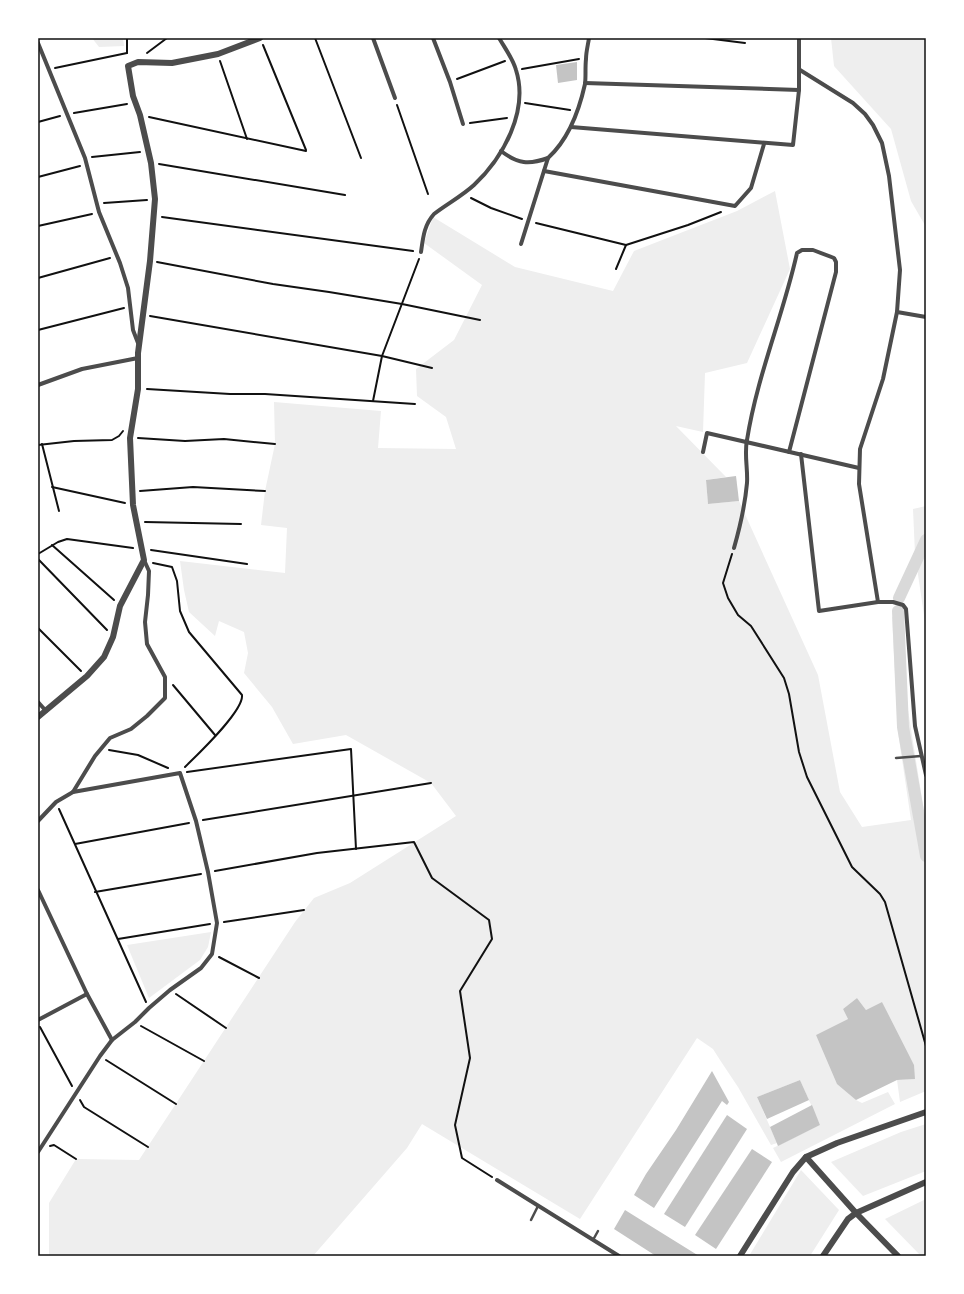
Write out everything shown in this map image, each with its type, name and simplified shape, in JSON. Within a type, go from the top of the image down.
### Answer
[{"type":"street","points":[[73,792],[101,748],[110,738],[131,729],[165,698],[165,677],[147,644],[145,622],[149,571],[144,560],[133,505],[130,438],[138,388],[139,345],[150,261],[155,199],[151,163],[140,115],[135,103],[131,65],[138,62],[172,62],[218,54],[260,38]]},
{"type":"street","points":[[373,38],[395,98]]},
{"type":"street","points":[[433,38],[450,82],[463,124]]},
{"type":"street","points":[[421,252],[425,228],[429,219],[463,194],[486,173],[509,137],[520,102],[520,88],[516,70],[499,38]]},
{"type":"street","points":[[501,151],[512,159],[524,163],[536,162],[548,158],[558,149],[571,127],[577,112],[585,83],[586,58],[589,38]]},
{"type":"street","points":[[571,127],[764,144],[793,145],[799,90],[799,38]]},
{"type":"street","points":[[38,43],[85,158],[96,204],[128,288],[133,330],[139,345]]},
{"type":"street","points":[[800,70],[853,103],[865,114],[873,125],[882,143],[890,176],[900,270],[897,312],[883,380],[860,449],[859,468],[859,484],[878,602]]},
{"type":"street","points":[[585,83],[799,90]]},
{"type":"street","points":[[544,171],[735,206],[751,188],[764,144]]},
{"type":"street","points":[[521,244],[548,158]]},
{"type":"street","points":[[734,548],[743,516],[746,489],[746,442],[763,367],[798,253],[802,250],[813,250],[834,258],[836,262],[836,272],[789,452]]},
{"type":"street","points":[[897,312],[926,317]]},
{"type":"street","points":[[38,385],[82,369],[138,358]]},
{"type":"street","points":[[703,452],[707,433],[859,468]]},
{"type":"street","points":[[801,454],[819,611],[878,602],[893,602],[903,605],[907,613],[915,726],[926,775]]},
{"type":"street","points":[[38,717],[87,676],[104,657],[113,637],[120,606],[144,560]]},
{"type":"street","points":[[38,702],[46,711]]},
{"type":"street","points":[[38,821],[56,802],[73,792],[180,773],[196,822],[208,872],[217,923],[212,954],[201,968],[170,990],[135,1022],[112,1040],[39,1150]]},
{"type":"street","points":[[38,890],[86,994],[112,1040]]},
{"type":"street","points":[[38,1020],[86,994]]},
{"type":"street","points":[[740,1256],[793,1172],[806,1157],[837,1143],[926,1112]]},
{"type":"street","points":[[38,1142],[39,1150]]},
{"type":"street","points":[[806,1157],[856,1213],[898,1256]]},
{"type":"street","points":[[497,1180],[619,1256]]},
{"type":"street","points":[[823,1256],[848,1219],[856,1213],[926,1182]]},
{"type":"lane","points":[[896,758],[922,756]]},
{"type":"lane","points":[[531,1220],[538,1206]]},
{"type":"lane","points":[[593,1240],[598,1232]]},
{"type":"path","points":[[127,38],[128,53],[131,65],[167,38]]},
{"type":"path","points":[[140,115],[306,151],[260,38]]},
{"type":"path","points":[[315,38],[361,158]]},
{"type":"path","points":[[705,38],[745,43]]},
{"type":"path","points":[[49,70],[128,53]]},
{"type":"path","points":[[218,54],[247,139]]},
{"type":"path","points":[[516,70],[586,58]]},
{"type":"path","points":[[450,82],[511,59]]},
{"type":"path","points":[[395,98],[428,194]]},
{"type":"path","points":[[520,102],[577,112]]},
{"type":"path","points":[[38,122],[68,114],[135,103]]},
{"type":"path","points":[[463,124],[516,117]]},
{"type":"path","points":[[85,158],[148,151]]},
{"type":"path","points":[[151,163],[345,195]]},
{"type":"path","points":[[38,177],[87,164]]},
{"type":"path","points":[[463,194],[491,208],[528,222],[626,245],[688,226],[735,206]]},
{"type":"path","points":[[96,204],[155,199]]},
{"type":"path","points":[[38,226],[99,212]]},
{"type":"path","points":[[153,216],[421,252],[382,356],[373,401]]},
{"type":"path","points":[[616,269],[626,245]]},
{"type":"path","points":[[38,278],[117,256]]},
{"type":"path","points":[[150,261],[273,284],[402,304],[480,320]]},
{"type":"path","points":[[38,330],[130,306]]},
{"type":"path","points":[[143,315],[382,356],[432,368]]},
{"type":"path","points":[[138,388],[230,394],[265,394],[415,404]]},
{"type":"path","points":[[38,445],[74,441],[112,440],[119,436],[132,419]]},
{"type":"path","points":[[130,438],[185,441],[224,439],[275,444]]},
{"type":"path","points":[[42,444],[59,511]]},
{"type":"path","points":[[52,487],[133,505]]},
{"type":"path","points":[[133,492],[193,487],[264,491]]},
{"type":"path","points":[[136,522],[241,524]]},
{"type":"path","points":[[38,554],[52,545],[67,539],[142,548],[247,564]]},
{"type":"path","points":[[52,545],[120,606]]},
{"type":"path","points":[[734,548],[723,583],[728,598],[738,615],[750,626],[784,678],[790,694],[799,752],[808,777],[852,867],[880,894],[885,902],[926,1046]]},
{"type":"path","points":[[38,559],[113,637]]},
{"type":"path","points":[[144,560],[172,567],[177,581],[180,611],[189,632],[243,698],[235,713],[180,773]]},
{"type":"path","points":[[38,628],[87,676]]},
{"type":"path","points":[[165,677],[215,736]]},
{"type":"path","points":[[101,748],[138,755],[180,773],[351,749],[356,849]]},
{"type":"path","points":[[75,844],[196,822],[431,783]]},
{"type":"path","points":[[56,802],[95,892],[149,1008]]},
{"type":"path","points":[[95,892],[317,853],[414,842],[432,878],[489,920],[492,939],[460,992],[470,1058],[455,1125],[462,1158],[497,1180]]},
{"type":"path","points":[[212,954],[259,978]]},
{"type":"path","points":[[170,990],[226,1028]]},
{"type":"path","points":[[135,1022],[204,1061]]},
{"type":"path","points":[[100,1056],[176,1104]]},
{"type":"path","points":[[39,1150],[54,1146],[76,1159]]},
{"type":"shaded area","points":[[92,38],[123,38],[124,46],[99,47]]},
{"type":"shaded area","points":[[831,38],[926,38],[926,227],[911,201],[891,129],[834,66]]},
{"type":"shaded area","points":[[775,191],[790,269],[747,363],[705,373],[703,432],[676,426],[726,477],[706,480],[708,504],[739,501],[818,675],[840,792],[862,827],[911,820],[898,732],[892,617],[902,613],[905,691],[926,824],[926,1091],[900,1102],[897,1080],[914,1079],[882,1002],[866,1010],[857,998],[843,1009],[848,1019],[816,1035],[856,1100],[862,1103],[888,1092],[895,1104],[781,1162],[773,1148],[820,1125],[800,1080],[757,1097],[777,1143],[771,1145],[738,1087],[713,1049],[697,1038],[580,1219],[422,1124],[407,1148],[313,1256],[49,1256],[49,1203],[76,1159],[139,1160],[295,922],[314,898],[350,883],[456,816],[431,783],[346,735],[293,744],[272,707],[244,673],[248,653],[244,632],[219,621],[215,636],[189,612],[180,561],[285,573],[287,528],[261,525],[265,491],[275,444],[274,402],[381,411],[378,448],[456,449],[446,417],[417,396],[416,369],[454,340],[482,285],[424,243],[433,217],[515,267],[613,291],[634,251],[737,211]]},
{"type":"shaded area","points":[[926,506],[926,629],[915,554],[913,509]]},
{"type":"shaded area","points":[[211,932],[208,947],[200,960],[149,998],[127,945]]},
{"type":"shaded area","points":[[926,1124],[926,1171],[863,1196],[831,1162],[901,1132]]},
{"type":"shaded area","points":[[801,1170],[839,1210],[810,1256],[749,1256]]},
{"type":"shaded area","points":[[926,1199],[926,1256],[921,1256],[885,1219]]},
{"type":"building","points":[[577,62],[577,80],[558,83],[556,65]]},
{"type":"building","points":[[736,476],[739,501],[708,504],[706,480]]},
{"type":"building","points":[[857,998],[866,1010],[882,1002],[914,1065],[915,1079],[897,1080],[856,1100],[837,1084],[816,1035],[848,1019],[843,1009]]},
{"type":"building","points":[[712,1071],[729,1102],[727,1105],[722,1101],[654,1208],[634,1195]]},
{"type":"building","points":[[800,1080],[809,1100],[767,1119],[757,1097]]},
{"type":"building","points":[[812,1105],[820,1125],[778,1146],[770,1127]]},
{"type":"building","points":[[727,1115],[747,1129],[685,1227],[664,1214]]},
{"type":"building","points":[[752,1149],[772,1162],[716,1249],[695,1235]]},
{"type":"building","points":[[625,1210],[699,1256],[656,1256],[614,1229]]},
{"type":"waterway","points":[[899,598],[926,540]]},
{"type":"waterway","points":[[898,611],[903,727],[926,856]]}]
